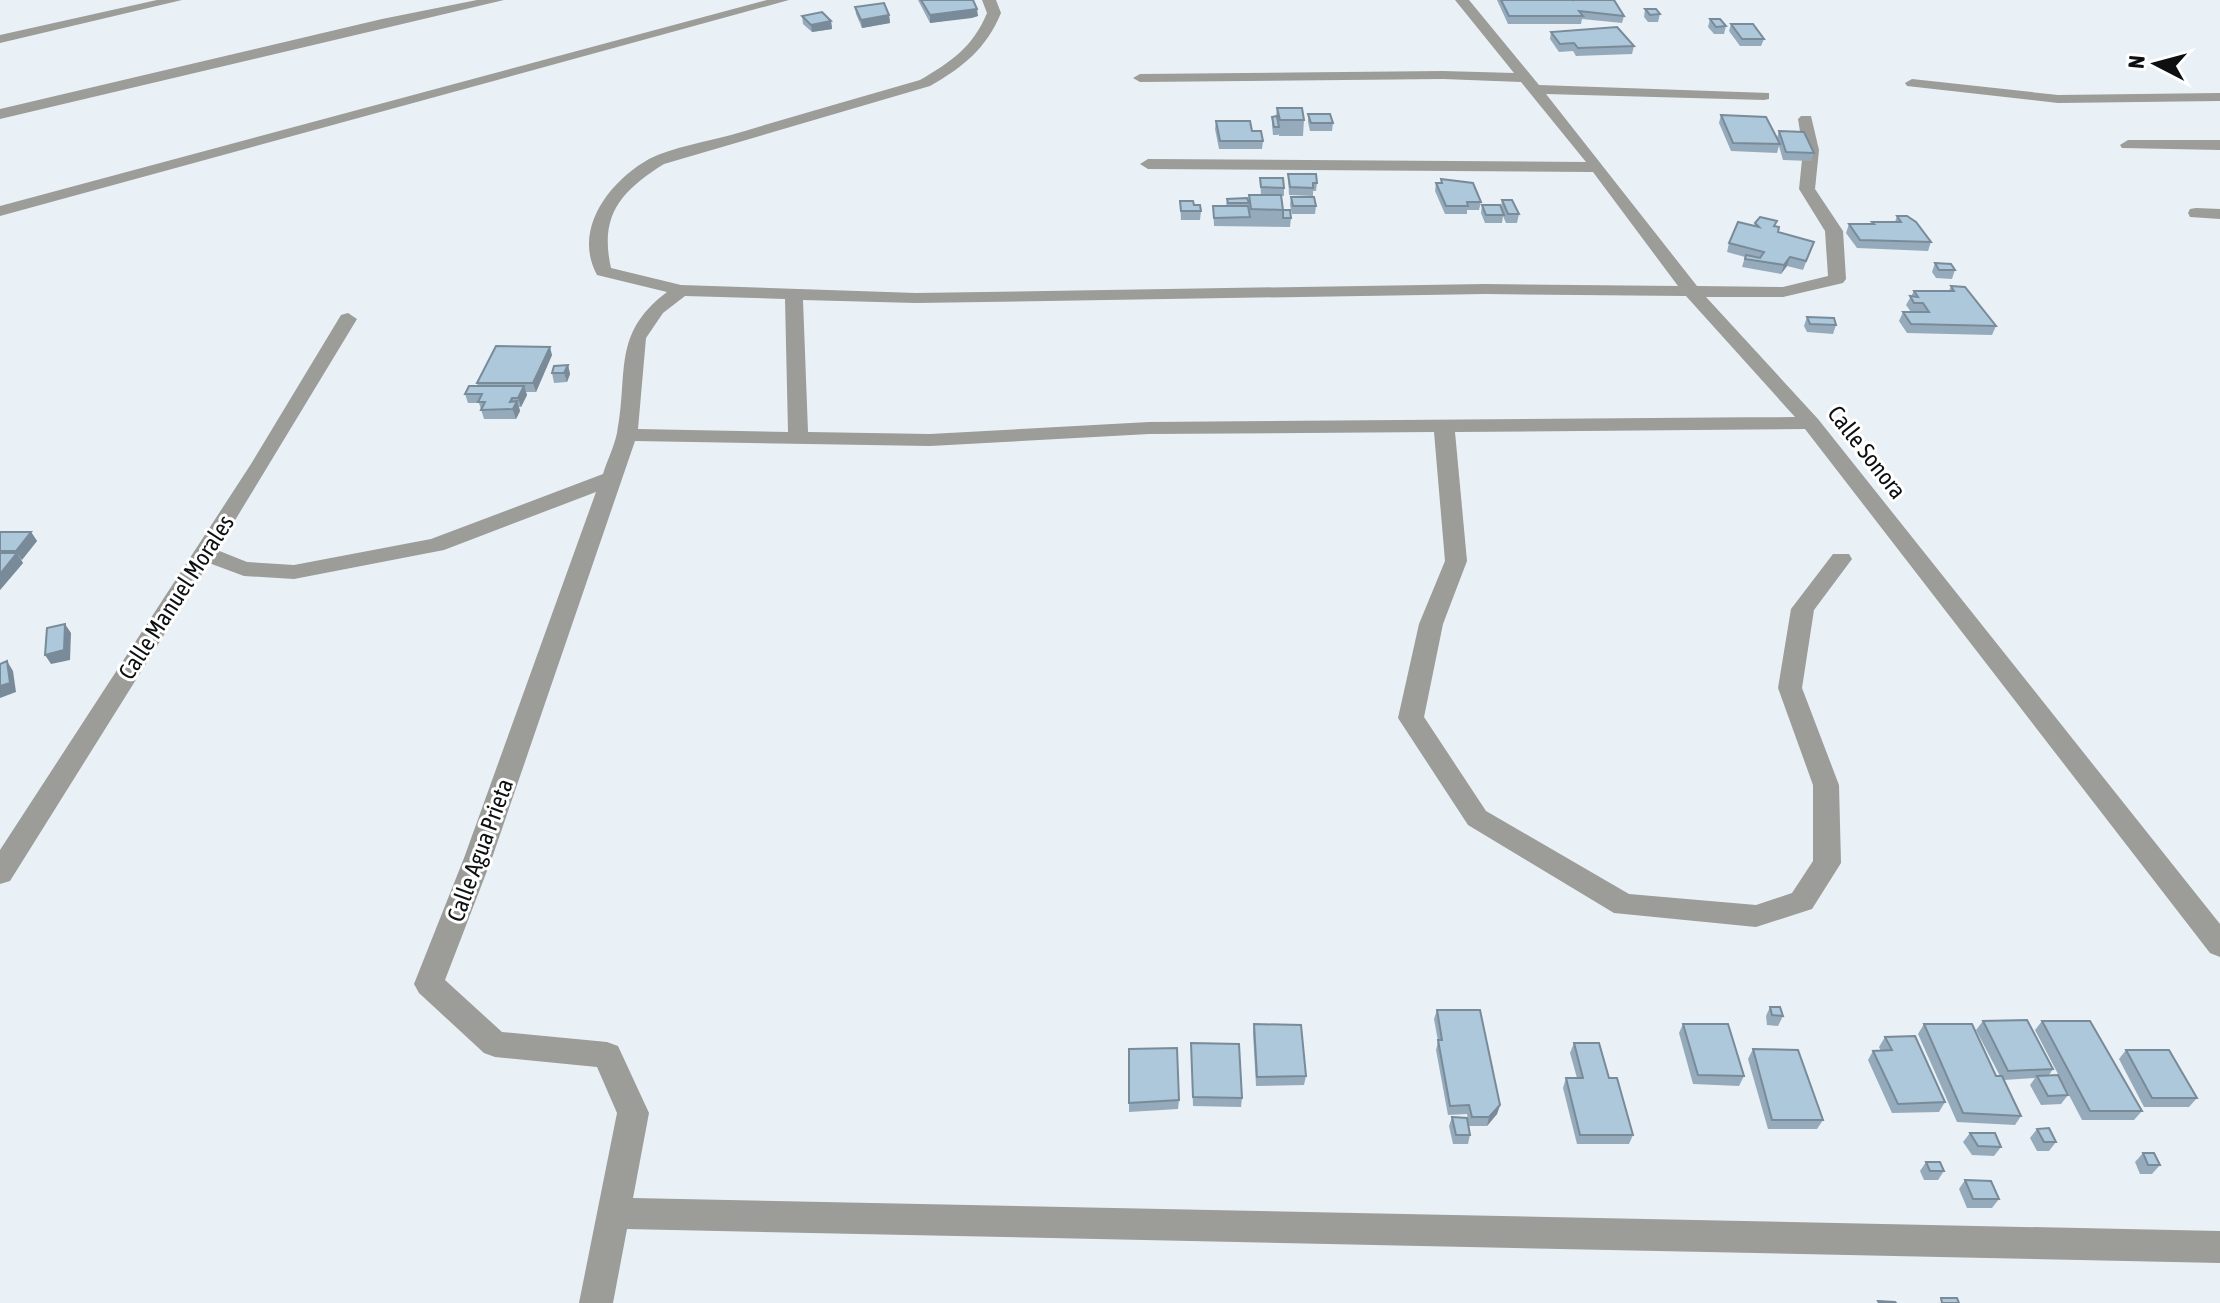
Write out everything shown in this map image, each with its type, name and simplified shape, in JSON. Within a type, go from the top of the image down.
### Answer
[{"type":"street","points":[[0,39],[175,0]]},
{"type":"street","points":[[0,114],[382,23],[497,0]]},
{"type":"street","points":[[0,211],[782,0]]},
{"type":"street","points":[[989,0],[994,13],[985,36],[965,61],[925,83],[658,161],[627,179],[598,227],[596,247],[603,271],[681,290],[794,296],[916,298],[1485,289],[1783,292],[1837,279],[1834,231],[1807,189],[1811,150],[1806,119]]},
{"type":"street","name":"Calle Sonora","points":[[1462,0],[1598,167],[1693,293],[1811,423],[2220,945]]},
{"type":"street","points":[[1140,78],[1443,75],[1764,96]]},
{"type":"street","points":[[1912,83],[2058,99],[2220,97]]},
{"type":"street","points":[[2128,145],[2220,145]]},
{"type":"street","points":[[1148,164],[1598,167]]},
{"type":"street","points":[[2196,213],[2220,214]]},
{"type":"street","name":"Calle Agua Prieta","points":[[596,1303],[616,1213],[633,1113],[607,1055],[495,1044],[429,984],[478,858],[627,435],[637,338],[656,309],[681,290]]},
{"type":"street","points":[[794,296],[798,439]]},
{"type":"street","name":"Calle Manuel Morales","points":[[0,873],[204,553],[348,319]]},
{"type":"street","points":[[627,435],[798,439],[995,438],[1149,428],[1811,423]]},
{"type":"street","points":[[1444,426],[1456,561],[1431,624],[1411,718],[1477,818],[1624,905],[1756,916],[1802,901],[1827,863],[1826,785],[1790,688],[1803,609],[1841,559]]},
{"type":"street","points":[[204,553],[244,569],[294,572],[436,545],[610,479]]},
{"type":"street","points":[[616,1213],[2220,1247]]},
{"type":"building","points":[[921,0],[973,0],[977,9],[930,15]]},
{"type":"building","points":[[1501,0],[1614,0],[1624,16],[1579,11],[1583,16],[1509,16]]},
{"type":"building","points":[[884,3],[889,15],[861,20],[855,7]]},
{"type":"building","points":[[1645,9],[1656,9],[1660,14],[1650,15]]},
{"type":"building","points":[[822,12],[831,21],[811,25],[802,16]]},
{"type":"building","points":[[1710,19],[1720,19],[1726,26],[1716,27]]},
{"type":"building","points":[[1731,24],[1753,24],[1764,39],[1742,39]]},
{"type":"building","points":[[1617,27],[1634,46],[1578,48],[1574,43],[1560,44],[1551,32]]},
{"type":"building","points":[[1277,108],[1302,108],[1304,120],[1280,120]]},
{"type":"building","points":[[1308,114],[1330,114],[1333,123],[1311,123]]},
{"type":"building","points":[[1721,115],[1766,117],[1780,144],[1733,143]]},
{"type":"building","points":[[1277,116],[1279,127],[1274,127],[1272,117]]},
{"type":"building","points":[[1216,121],[1250,121],[1252,131],[1261,131],[1263,141],[1220,141]]},
{"type":"building","points":[[1779,131],[1804,132],[1814,153],[1786,152]]},
{"type":"building","points":[[1288,174],[1316,174],[1317,183],[1313,183],[1313,188],[1290,187]]},
{"type":"building","points":[[1260,178],[1283,178],[1284,188],[1261,187]]},
{"type":"building","points":[[1441,179],[1473,183],[1481,202],[1467,202],[1468,206],[1446,206],[1436,183],[1442,183]]},
{"type":"building","points":[[1249,195],[1281,195],[1283,210],[1251,209]]},
{"type":"building","points":[[1291,197],[1314,197],[1316,206],[1293,206]]},
{"type":"building","points":[[1247,198],[1249,203],[1228,203],[1227,199]]},
{"type":"building","points":[[1502,200],[1512,200],[1519,214],[1508,214]]},
{"type":"building","points":[[1180,201],[1193,201],[1194,205],[1200,205],[1201,211],[1181,211]]},
{"type":"building","points":[[1482,205],[1500,205],[1504,215],[1486,215]]},
{"type":"building","points":[[1213,206],[1248,206],[1250,217],[1214,218]]},
{"type":"building","points":[[1283,210],[1290,210],[1291,218],[1283,218]]},
{"type":"building","points":[[1897,216],[1907,216],[1916,222],[1931,242],[1860,240],[1849,224],[1901,222]]},
{"type":"building","points":[[1760,217],[1777,221],[1774,226],[1779,227],[1778,232],[1814,242],[1806,261],[1790,257],[1784,265],[1745,259],[1746,255],[1760,258],[1764,252],[1729,243],[1738,222],[1759,227],[1755,223]]},
{"type":"building","points":[[1935,263],[1951,264],[1955,270],[1939,270]]},
{"type":"building","points":[[1951,286],[1965,287],[1996,326],[1911,324],[1903,312],[1929,312],[1923,303],[1914,303],[1910,296],[1918,297],[1914,291],[1954,291]]},
{"type":"building","points":[[1807,317],[1834,318],[1836,325],[1810,324]]},
{"type":"building","points":[[496,346],[550,347],[533,383],[477,383]]},
{"type":"building","points":[[568,365],[564,373],[552,373],[554,366]]},
{"type":"building","points":[[469,386],[524,386],[518,398],[512,398],[510,402],[517,401],[513,409],[481,410],[485,402],[478,402],[482,394],[465,394]]},
{"type":"building","points":[[0,532],[31,532],[16,551],[0,551]]},
{"type":"building","points":[[0,553],[17,553],[0,574]]},
{"type":"building","points":[[65,624],[64,650],[45,655],[47,628]]},
{"type":"building","points":[[7,661],[10,683],[0,686],[0,664]]},
{"type":"building","points":[[1770,1007],[1780,1007],[1783,1016],[1772,1015]]},
{"type":"building","points":[[1437,1010],[1480,1010],[1500,1105],[1489,1117],[1472,1117],[1469,1105],[1450,1106],[1438,1040],[1442,1040]]},
{"type":"building","points":[[2027,1020],[2053,1069],[2008,1071],[1983,1021]]},
{"type":"building","points":[[2042,1021],[2090,1021],[2142,1111],[2090,1111]]},
{"type":"building","points":[[1254,1024],[1301,1025],[1306,1076],[1257,1077]]},
{"type":"building","points":[[1683,1024],[1728,1024],[1744,1076],[1698,1075]]},
{"type":"building","points":[[1924,1024],[1972,1024],[1996,1076],[2002,1076],[2021,1116],[1963,1113]]},
{"type":"building","points":[[1915,1036],[1945,1102],[1898,1104],[1873,1051],[1892,1050],[1885,1037]]},
{"type":"building","points":[[1191,1043],[1239,1044],[1242,1098],[1193,1097]]},
{"type":"building","points":[[1574,1043],[1599,1043],[1609,1078],[1617,1078],[1633,1135],[1580,1135],[1566,1078],[1583,1078]]},
{"type":"building","points":[[1177,1048],[1179,1100],[1129,1103],[1129,1049]]},
{"type":"building","points":[[1753,1049],[1798,1050],[1823,1120],[1772,1120]]},
{"type":"building","points":[[2126,1050],[2169,1050],[2197,1098],[2152,1098]]},
{"type":"building","points":[[2058,1075],[2068,1095],[2048,1096],[2037,1076]]},
{"type":"building","points":[[1452,1117],[1467,1118],[1470,1135],[1456,1135]]},
{"type":"building","points":[[2049,1128],[2056,1142],[2044,1142],[2037,1129]]},
{"type":"building","points":[[1970,1133],[1995,1133],[2001,1147],[1978,1146]]},
{"type":"building","points":[[2143,1153],[2154,1153],[2160,1165],[2148,1165]]},
{"type":"building","points":[[1926,1162],[1940,1162],[1944,1171],[1930,1171]]},
{"type":"building","points":[[1965,1180],[1991,1181],[1999,1199],[1973,1199]]},
{"type":"building","points":[[1941,1298],[1957,1298],[1959,1303],[1942,1303]]}]
